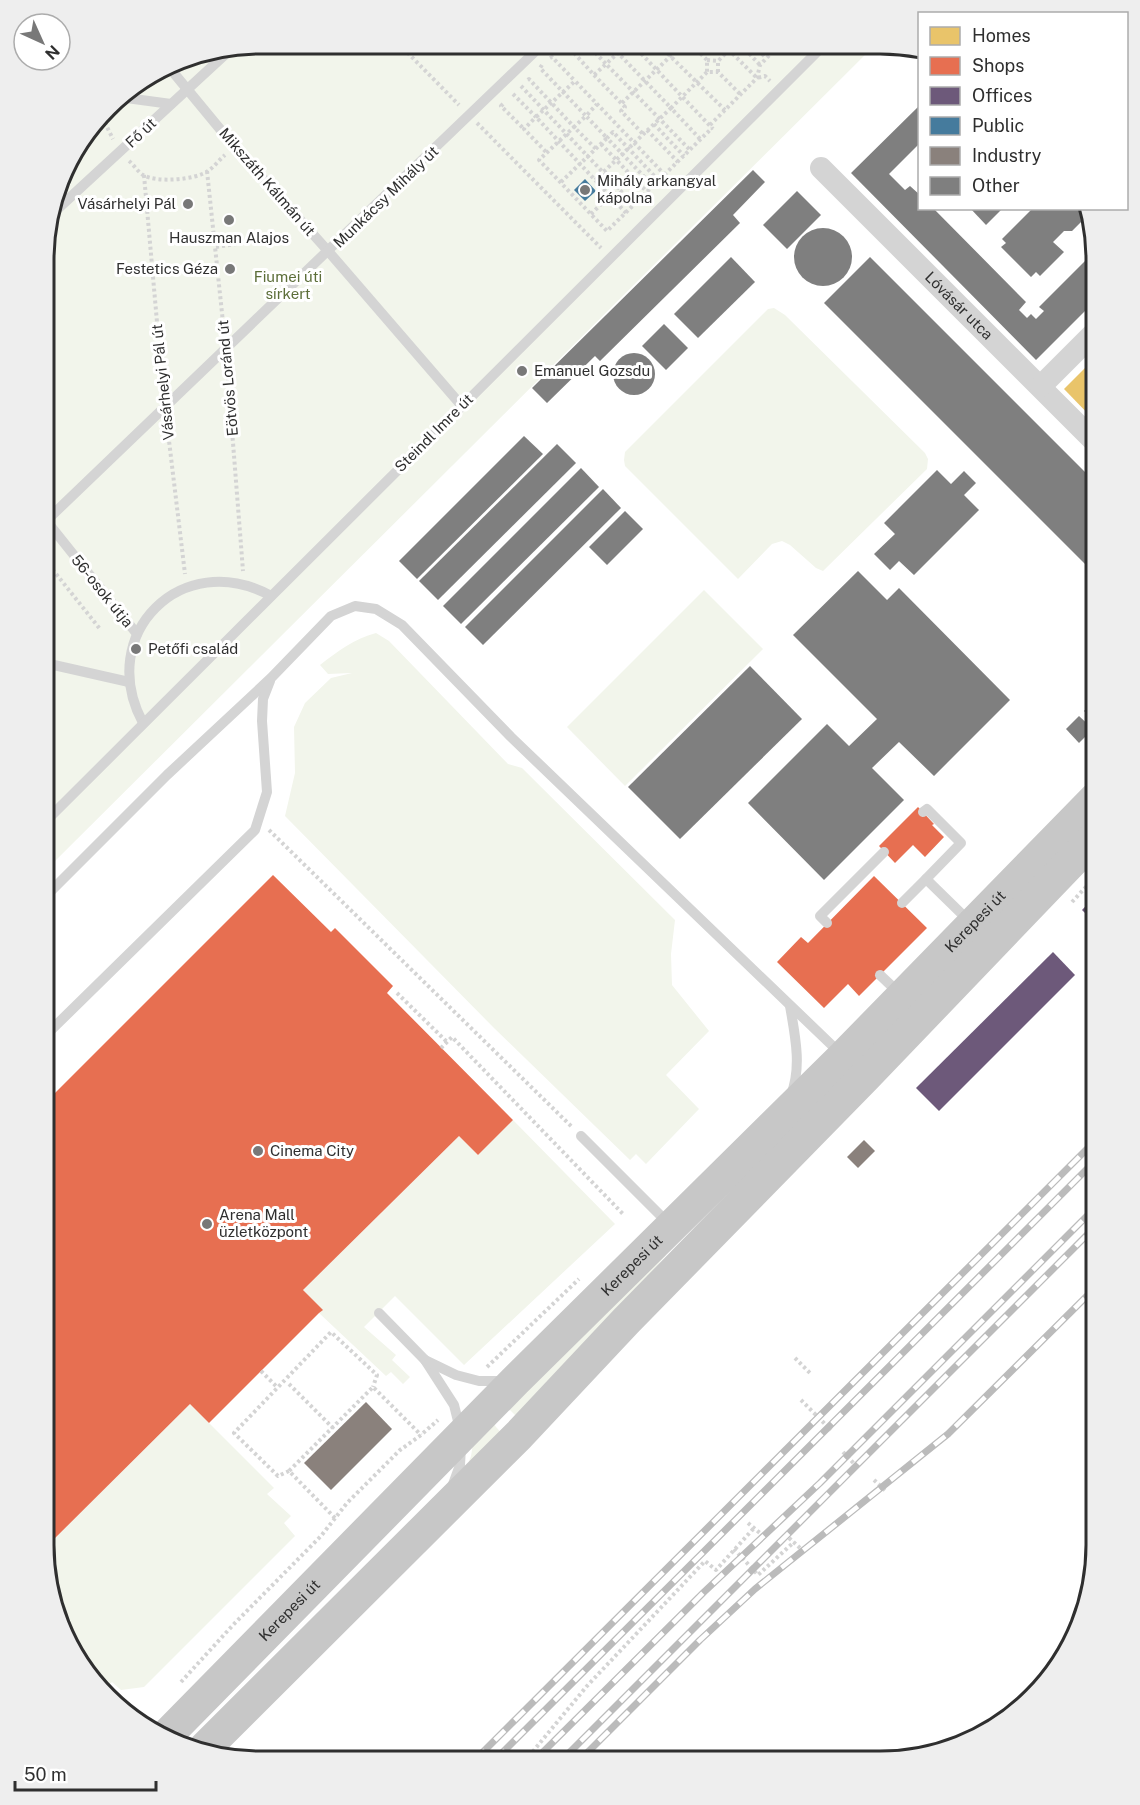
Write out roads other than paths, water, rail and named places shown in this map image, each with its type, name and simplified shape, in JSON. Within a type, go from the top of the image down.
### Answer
[{"type":"main road","name":"Kerepesi út","points":[[172,1730],[462,1434],[843,1057],[891,986],[973,925],[1086,808]]},
{"type":"main road","name":"Kerepesi út","points":[[209,1744],[519,1435],[626,1321],[1086,846]]},
{"type":"street","name":"Lóvásár utca","points":[[821,168],[1086,433]]},
{"type":"street","points":[[1041,386],[1086,340]]},
{"type":"lane","name":"Munkácsy Mihály út","points":[[54,513],[533,54]]},
{"type":"lane","name":"Steindl Imre út","points":[[54,813],[815,54]]},
{"type":"lane","name":"Fő út","points":[[62,205],[221,58]]},
{"type":"lane","name":"Mikszáth Kálmán út","points":[[174,73],[234,146],[461,405]]},
{"type":"lane","points":[[133,99],[171,104]]},
{"type":"lane","name":"56-osok útja","points":[[54,532],[137,634]]},
{"type":"lane","points":[[143,723],[131,696],[130,658],[137,634],[152,611],[168,598],[186,588],[215,581],[244,584],[271,596]]},
{"type":"lane","points":[[54,887],[166,775],[271,678],[331,616],[355,606],[376,609],[402,625],[510,736],[843,1057]]},
{"type":"lane","points":[[54,665],[129,682]]},
{"type":"lane","points":[[54,1028],[255,830],[267,792],[262,720],[263,699],[271,678]]},
{"type":"lane","points":[[902,903],[961,843],[925,811]]},
{"type":"lane","points":[[827,922],[820,916],[884,852]]},
{"type":"lane","points":[[926,879],[973,925]]},
{"type":"lane","points":[[774,1126],[788,1102],[795,1079],[796,1046],[790,1006]]},
{"type":"lane","points":[[581,1136],[672,1228]]},
{"type":"lane","points":[[379,1312],[425,1360],[454,1405],[462,1434],[459,1465],[446,1508]]},
{"type":"lane","points":[[425,1360],[456,1375],[479,1381],[515,1381]]},
{"type":"railway","points":[[484,1751],[1086,1150]]},
{"type":"railway","points":[[504,1751],[1086,1170]]},
{"type":"railway","points":[[544,1751],[704,1592],[820,1483],[1086,1217]]},
{"type":"railway","points":[[571,1751],[1086,1236]]},
{"type":"railway","points":[[589,1751],[700,1640],[755,1589],[948,1434],[1086,1297]]},
{"type":"place","name":"Mihály arkangyal kápolna","points":[[585,190]]},
{"type":"place","name":"Vásárhelyi Pál","points":[[188,204]]},
{"type":"place","name":"Hauszman Alajos","points":[[229,220]]},
{"type":"place","name":"Festetics Géza","points":[[230,269]]},
{"type":"place","name":"Emanuel Gozsdu","points":[[522,371]]},
{"type":"place","name":"Petőfi család","points":[[136,649]]},
{"type":"place","name":"Cinema City","points":[[258,1151]]},
{"type":"place","name":"Arena Mall üzletközpont","points":[[207,1224]]},
{"type":"park label","name":"Fiumei úti sírkert","points":[[288,286]]}]
